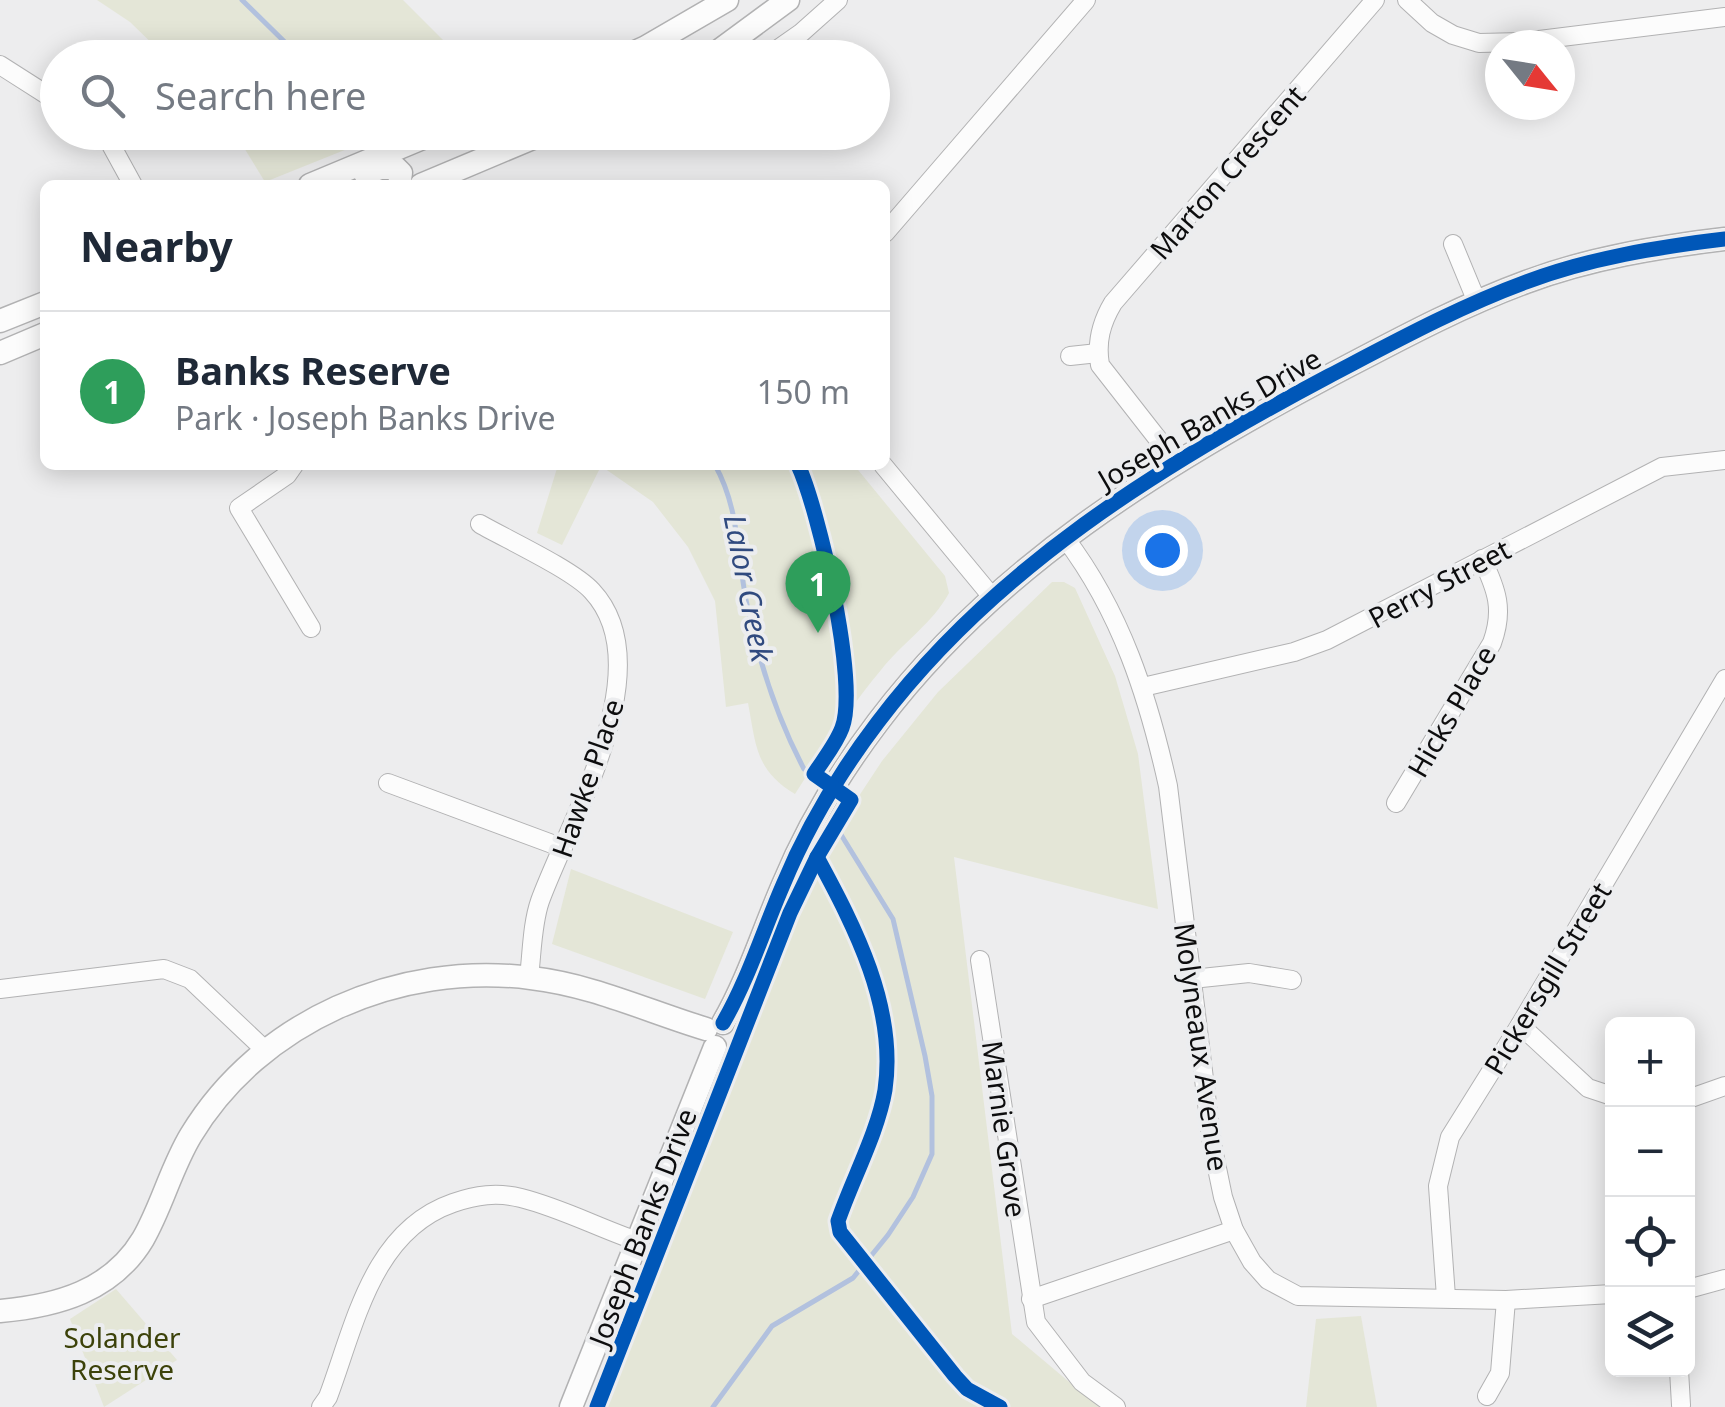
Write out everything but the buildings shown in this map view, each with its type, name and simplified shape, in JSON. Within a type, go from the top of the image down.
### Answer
[{"type":"street","points":[[661,40],[728,0]]},
{"type":"street","points":[[734,40],[788,0]]},
{"type":"street","points":[[791,40],[838,0]]},
{"type":"street","points":[[890,226],[1086,0]]},
{"type":"street","name":"Marton Crescent","points":[[1098,353],[1104,319],[1113,303],[1376,0]]},
{"type":"street","points":[[1407,0],[1442,29],[1479,43],[1522,42],[1719,12]]},
{"type":"street","points":[[0,65],[40,91]]},
{"type":"street","points":[[114,150],[131,180]]},
{"type":"street","points":[[322,180],[395,150]]},
{"type":"street","points":[[433,180],[504,150]]},
{"type":"street","points":[[352,180],[390,166],[401,173],[400,180]]},
{"type":"street","name":"Joseph Banks Drive","points":[[571,1407],[714,1033],[796,856],[833,788],[900,693],[993,598],[1065,538],[1176,462],[1318,382],[1477,302],[1528,281],[1604,259],[1725,239]]},
{"type":"street","points":[[1453,244],[1477,302]]},
{"type":"street","points":[[0,321],[40,305]]},
{"type":"street","points":[[0,353],[40,336]]},
{"type":"street","points":[[1070,356],[1098,353],[1108,379],[1176,462]]},
{"type":"street","name":"Perry Street","points":[[1143,686],[1294,652],[1328,640],[1662,467],[1725,460]]},
{"type":"street","points":[[290,470],[238,508],[311,628]]},
{"type":"street","points":[[887,470],[993,598]]},
{"type":"street","name":"Hawke Place","points":[[480,524],[592,591],[614,627],[620,657],[618,690],[608,728],[539,905],[529,978]]},
{"type":"street","name":"Molyneaux Avenue","points":[[1065,538],[1100,587],[1143,686],[1168,786],[1212,1144],[1234,1230],[1252,1262],[1268,1280],[1298,1296],[1506,1300],[1605,1294]]},
{"type":"street","name":"Hicks Place","points":[[1396,804],[1498,626],[1498,592],[1482,559]]},
{"type":"street","name":"Pickersgill Street","points":[[1446,1297],[1438,1186],[1450,1136],[1520,1026],[1725,679]]},
{"type":"street","points":[[388,784],[564,848]]},
{"type":"street","name":"Marnie Grove","points":[[980,960],[1036,1322],[1082,1382],[1116,1407]]},
{"type":"street","points":[[0,989],[164,969],[190,980],[265,1050]]},
{"type":"street","points":[[1192,979],[1249,973],[1292,980]]},
{"type":"street","points":[[0,1311],[40,1308],[88,1291],[119,1270],[144,1237],[175,1162],[212,1102],[265,1050],[336,1008],[383,990],[441,975],[529,978],[590,989],[714,1033]]},
{"type":"street","points":[[1520,1026],[1588,1088],[1605,1094]]},
{"type":"street","points":[[1695,1097],[1725,1086]]},
{"type":"street","points":[[321,1407],[374,1273],[401,1234],[440,1207],[486,1194],[519,1198],[637,1242]]},
{"type":"street","points":[[1032,1299],[1234,1230]]},
{"type":"street","points":[[1695,1287],[1725,1279]]},
{"type":"street","points":[[1487,1396],[1500,1374],[1506,1300]]},
{"type":"street","points":[[1680,1377],[1682,1405]]},
{"type":"green space","points":[[97,0],[403,0],[443,40],[149,40]]},
{"type":"green space","points":[[245,150],[345,150],[270,180],[264,180]]},
{"type":"green space","points":[[556,470],[599,470],[562,545],[537,533]]},
{"type":"green space","points":[[607,470],[858,470],[945,576],[949,593],[935,614],[869,685],[795,794],[772,776],[759,755],[748,703],[726,707],[715,601],[688,547],[653,502]]},
{"type":"green space","points":[[1052,582],[1064,582],[1075,588],[1115,676],[1138,754],[1158,909],[954,857],[1012,1334],[1099,1407],[600,1407],[790,920],[830,840],[882,761],[938,692]]},
{"type":"green space","points":[[571,869],[733,932],[705,999],[552,944]]},
{"type":"green space","name":"Solander Reserve","points":[[116,1289],[177,1360],[104,1407],[70,1319]]},
{"type":"green space","points":[[1361,1316],[1377,1407],[1306,1407],[1316,1319]]},
{"type":"waterway","name":"Lalor Creek","points":[[242,0],[283,40]]},
{"type":"waterway","name":"Lalor Creek","points":[[718,470],[733,514],[746,600],[762,665],[804,769]]},
{"type":"waterway","points":[[713,1407],[772,1326],[853,1278],[913,1197],[932,1154],[932,1096],[893,919],[840,833]]},
{"type":"cycle path","points":[[723,1023],[803,842],[850,760],[924,667],[1027,568],[1143,484],[1204,446],[1451,314],[1575,266],[1725,239]]},
{"type":"cycle path","points":[[597,1407],[790,913],[851,800],[814,774],[842,728],[845,675],[826,556],[800,470]]},
{"type":"cycle path","points":[[817,857],[870,969],[885,1029],[887,1059],[882,1106],[838,1221],[840,1232],[955,1376],[967,1389],[1000,1407]]},
{"type":"place","name":"Banks Reserve","points":[[818,633]]}]
